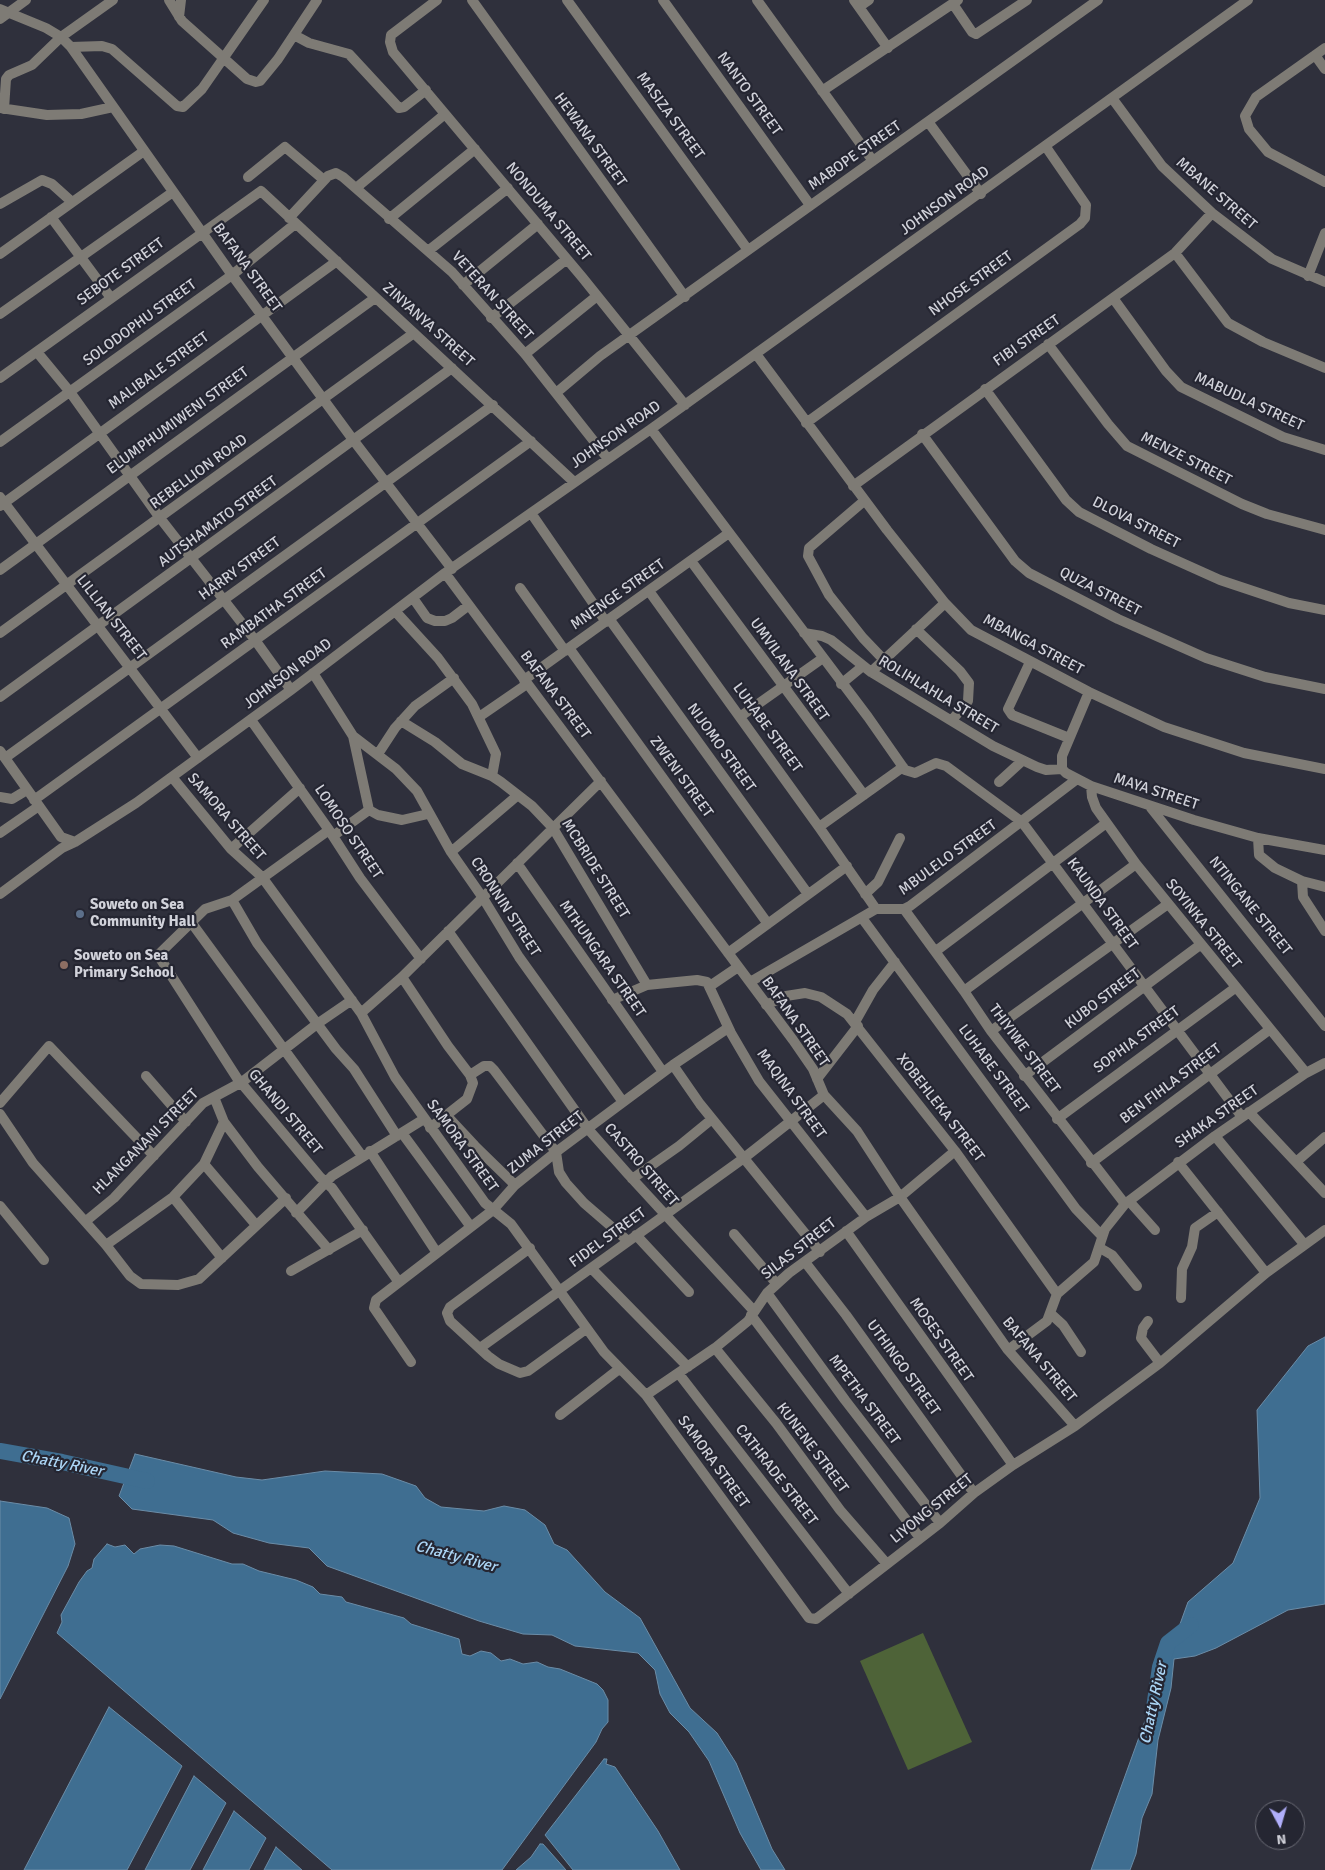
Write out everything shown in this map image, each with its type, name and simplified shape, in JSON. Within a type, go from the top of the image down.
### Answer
[{"type":"street","points":[[3,13],[26,0]]},
{"type":"street","points":[[113,107],[80,114],[47,115],[2,109],[7,76],[32,65],[61,37],[114,0]]},
{"type":"street","points":[[169,0],[179,17],[246,79],[256,82],[260,81],[269,70],[317,0]]},
{"type":"street","points":[[179,17],[181,0]]},
{"type":"street","points":[[71,47],[102,46],[112,49],[177,106],[183,107],[202,89],[223,56],[264,0]]},
{"type":"street","name":"NONDUMA STREET","points":[[437,0],[395,31],[390,38],[393,52],[567,259],[685,405]]},
{"type":"street","name":"HEWANA STREET","points":[[472,0],[685,297]]},
{"type":"street","name":"MASIZA STREET","points":[[567,0],[748,250]]},
{"type":"street","name":"NANTO STREET","points":[[663,0],[810,205]]},
{"type":"street","points":[[757,0],[874,161]]},
{"type":"street","points":[[869,0],[856,4],[888,48]]},
{"type":"street","points":[[822,91],[955,2],[972,32],[976,34],[1027,0]]},
{"type":"street","name":"MABOPE STREET","points":[[556,393],[586,367],[810,205],[929,123],[1098,0]]},
{"type":"street","name":"JOHNSON ROAD","points":[[0,894],[57,851],[130,808],[313,674],[448,571],[685,405],[1248,0]]},
{"type":"street","name":"BAFANA STREET","points":[[3,13],[37,24],[61,37],[71,47],[201,232],[354,441],[418,524],[469,605],[806,1058],[824,1095],[850,1122],[900,1197],[1008,1350],[1076,1426],[1160,1363],[1266,1273],[1325,1230]]},
{"type":"street","points":[[294,35],[309,43],[349,54],[399,108],[404,107],[426,90]]},
{"type":"street","points":[[1325,48],[1256,97],[1246,110],[1245,122],[1268,152],[1325,182]]},
{"type":"street","points":[[1314,55],[1325,69]]},
{"type":"street","name":"MBANE STREET","points":[[1112,98],[1162,166],[1212,213],[1272,259],[1325,282]]},
{"type":"street","points":[[356,188],[445,114]]},
{"type":"street","points":[[929,123],[980,194]]},
{"type":"street","points":[[248,177],[285,147],[324,180]]},
{"type":"street","name":"NHOSE STREET","points":[[806,423],[1080,224],[1085,218],[1086,205],[1046,147]]},
{"type":"street","points":[[390,219],[475,149]]},
{"type":"street","points":[[0,254],[144,151]]},
{"type":"street","name":"VETERAN STREET","points":[[334,174],[343,177],[356,188],[428,250],[463,285],[525,354],[608,459]]},
{"type":"street","name":"SOLODOPHU STREET","points":[[0,442],[232,274],[292,221],[324,180],[334,174]]},
{"type":"street","points":[[0,204],[42,180],[52,184],[72,202]]},
{"type":"street","points":[[428,250],[508,188]]},
{"type":"street","name":"ZINYANYA STREET","points":[[261,191],[574,482]]},
{"type":"street","name":"SEBOTE STREET","points":[[0,378],[201,232],[261,191]]},
{"type":"street","points":[[0,314],[173,192]]},
{"type":"street","name":"FIBI STREET","points":[[853,486],[922,434],[1175,253],[1212,213]]},
{"type":"street","points":[[51,217],[111,298]]},
{"type":"street","points":[[463,285],[538,224]]},
{"type":"street","points":[[1308,276],[1325,233]]},
{"type":"street","points":[[1175,253],[1228,323],[1263,342],[1325,368]]},
{"type":"street","points":[[491,318],[567,259]]},
{"type":"street","name":"MALIBALE STREET","points":[[1,502],[100,433],[337,261]]},
{"type":"street","points":[[525,354],[597,296]]},
{"type":"street","name":"ELUMPHUMIWENI STREET","points":[[0,570],[375,298]]},
{"type":"street","name":"MABUDLA STREET","points":[[1113,298],[1166,370],[1181,386],[1283,437],[1325,450]]},
{"type":"street","name":"REBELLION ROAD","points":[[0,633],[414,333]]},
{"type":"street","name":"MENZE STREET","points":[[1048,344],[1113,431],[1132,450],[1242,504],[1267,514],[1325,530]]},
{"type":"street","points":[[37,352],[70,392],[160,518],[255,640],[291,690]]},
{"type":"street","name":"MBANGA STREET","points":[[756,354],[864,501],[945,603],[971,630],[1089,692],[1164,727],[1253,755],[1325,769]]},
{"type":"street","name":"AUTSHAMATO STREET","points":[[0,697],[452,368]]},
{"type":"street","name":"DLOVA STREET","points":[[985,389],[1066,500],[1080,512],[1151,549],[1220,580],[1288,603],[1325,610]]},
{"type":"street","name":"HARRY STREET","points":[[2,755],[131,667],[493,405]]},
{"type":"street","points":[[651,429],[841,684],[868,716],[903,767],[819,827]]},
{"type":"street","name":"QUZA STREET","points":[[922,434],[1015,562],[1029,573],[1118,619],[1206,658],[1266,677],[1325,689]]},
{"type":"street","name":"RAMBATHA STREET","points":[[0,833],[162,708],[531,441]]},
{"type":"street","points":[[864,501],[809,548],[808,556],[829,594],[884,660]]},
{"type":"street","name":"LILLIAN STREET","points":[[1,502],[131,667],[198,758]]},
{"type":"street","name":"NIJOMO STREET","points":[[531,513],[808,894]]},
{"type":"street","name":"MNENGE STREET","points":[[479,717],[567,649],[730,533]]},
{"type":"street","name":"UMVILANA STREET","points":[[691,561],[782,687],[864,795]]},
{"type":"street","name":"ZWENI STREET","points":[[520,588],[567,649],[768,924]]},
{"type":"street","name":"LUHABE STREET","points":[[649,591],[876,909]]},
{"type":"street","points":[[413,598],[426,618],[435,621],[452,618],[469,605]]},
{"type":"street","points":[[841,684],[884,660],[945,603]]},
{"type":"street","points":[[395,611],[454,678],[479,717],[496,754],[492,776]]},
{"type":"street","points":[[916,629],[960,671],[969,683],[968,701],[952,720]]},
{"type":"street","name":"ROLIHLAHLA STREET","points":[[804,633],[826,637],[867,669],[1022,761],[1046,770],[1062,769]]},
{"type":"street","points":[[740,716],[823,658]]},
{"type":"street","points":[[1030,662],[1008,709],[1012,716],[1069,738]]},
{"type":"street","points":[[313,674],[352,736],[369,810],[378,815],[402,820],[428,814]]},
{"type":"street","points":[[378,754],[401,721],[427,696],[454,678]]},
{"type":"street","points":[[1062,769],[1062,756],[1089,692]]},
{"type":"street","name":"LOMOSO STREET","points":[[251,720],[300,788],[360,878],[421,959]]},
{"type":"street","name":"MCBRIDE STREET","points":[[401,721],[435,742],[468,767],[492,776],[518,794],[553,828],[647,985]]},
{"type":"street","name":"CRONNIN STREET","points":[[352,736],[378,754],[414,787],[451,852],[483,898],[519,957],[623,1102]]},
{"type":"street","points":[[2,755],[61,838],[75,842]]},
{"type":"street","points":[[999,782],[1022,761]]},
{"type":"street","name":"KAUNDA STREET","points":[[903,767],[907,771],[915,773],[936,763],[946,766],[1022,822],[1084,902],[1209,1074],[1246,1115],[1296,1162],[1325,1193]]},
{"type":"street","name":"MAYA STREET","points":[[1062,769],[1091,786],[1151,807],[1258,838],[1325,850]]},
{"type":"street","name":"SAMORA STREET","points":[[172,777],[231,849],[262,877],[361,1013],[395,1077],[485,1203],[507,1219],[530,1248],[586,1329],[619,1369],[646,1395],[811,1620]]},
{"type":"street","name":"MBULELO STREET","points":[[876,909],[904,909],[915,903],[1077,779]]},
{"type":"street","points":[[361,1013],[421,959],[601,781]]},
{"type":"street","name":"SOYINKA STREET","points":[[1091,786],[1093,801],[1105,824],[1200,945],[1306,1073]]},
{"type":"street","points":[[231,849],[300,788]]},
{"type":"street","points":[[0,797],[12,799],[27,790]]},
{"type":"street","points":[[451,852],[518,794]]},
{"type":"street","name":"NTINGANE STREET","points":[[1151,807],[1325,1026]]},
{"type":"street","points":[[369,810],[262,877],[232,900],[208,907],[191,922],[283,1050],[366,1154],[437,1253]]},
{"type":"street","points":[[936,951],[1105,824]]},
{"type":"street","points":[[865,894],[878,882],[900,838]]},
{"type":"street","points":[[1258,838],[1258,853],[1262,858],[1282,872],[1302,882],[1325,887]]},
{"type":"street","name":"MTHUNGARA STREET","points":[[517,862],[663,1072]]},
{"type":"street","points":[[964,991],[1136,864]]},
{"type":"street","points":[[728,953],[847,866]]},
{"type":"street","points":[[1302,882],[1303,897],[1325,931]]},
{"type":"street","points":[[232,900],[258,943],[317,1024],[354,1069],[399,1134],[471,1227]]},
{"type":"street","points":[[991,1031],[1168,904]]},
{"type":"street","points":[[750,982],[876,909]]},
{"type":"street","name":"THIYIWE STREET","points":[[904,909],[1024,1076],[1091,1163],[1127,1202]]},
{"type":"street","name":"LUHABE STREET","points":[[862,918],[1076,1209],[1102,1236]]},
{"type":"street","name":"GHANDI STREET","points":[[191,922],[158,955],[234,1074],[325,1182],[363,1230],[398,1281]]},
{"type":"street","name":"CASTRO STREET","points":[[448,931],[588,1129],[753,1313],[920,1538]]},
{"type":"street","name":"KUBO STREET","points":[[1024,1076],[1200,945]]},
{"type":"street","points":[[817,1079],[856,1024],[873,990],[895,962]]},
{"type":"street","points":[[612,1000],[647,985],[702,980],[710,986],[738,967]]},
{"type":"street","points":[[402,977],[448,1046],[470,1075],[473,1087],[470,1096],[448,1116],[430,1128]]},
{"type":"street","name":"MAQINA STREET","points":[[710,986],[728,1028],[759,1080],[866,1217]]},
{"type":"street","name":"SOPHIA STREET","points":[[1057,1118],[1176,1029],[1235,988]]},
{"type":"street","name":"XOBEHLEKA STREET","points":[[766,1005],[786,996],[805,994],[832,1003],[856,1024],[955,1151],[1057,1294]]},
{"type":"street","name":"HLANGANANI STREET","points":[[86,1221],[114,1198],[203,1103],[242,1082],[317,1024],[352,1000]]},
{"type":"street","name":"ZUMA STREET","points":[[411,1362],[374,1308],[376,1300],[398,1281],[493,1210],[516,1185],[556,1152],[663,1072],[728,1028]]},
{"type":"street","name":"BEN FIHLA STREET","points":[[1091,1163],[1270,1030]]},
{"type":"street","points":[[0,1102],[49,1046],[154,1156]]},
{"type":"street","name":"SHAKA STREET","points":[[1057,1294],[1088,1269],[1098,1255],[1102,1236],[1111,1220],[1127,1202],[1215,1136],[1306,1073],[1325,1063]]},
{"type":"street","points":[[673,1065],[712,1119],[820,1252]]},
{"type":"street","points":[[470,1075],[484,1066],[490,1066],[556,1152],[559,1172],[566,1183],[584,1203],[632,1238],[689,1292]]},
{"type":"street","points":[[146,1076],[186,1122]]},
{"type":"street","name":"FIDEL STREET","points":[[480,1348],[592,1270],[632,1238],[744,1158],[824,1095]]},
{"type":"street","points":[[214,1097],[224,1122],[258,1167],[329,1250]]},
{"type":"street","points":[[0,1114],[33,1163],[86,1221],[130,1276],[141,1284],[178,1285],[193,1282],[203,1276],[286,1198]]},
{"type":"street","points":[[448,1116],[480,1151],[516,1185]]},
{"type":"street","points":[[296,1213],[325,1182],[366,1154],[424,1119]]},
{"type":"street","points":[[632,1178],[679,1146],[712,1119]]},
{"type":"street","points":[[106,1245],[173,1198],[204,1164],[224,1122]]},
{"type":"street","points":[[1215,1136],[1304,1244]]},
{"type":"street","points":[[1296,1162],[1325,1137]]},
{"type":"street","name":"SILAS STREET","points":[[646,1395],[715,1348],[753,1313],[776,1283],[866,1217],[900,1197],[955,1151]]},
{"type":"street","points":[[1178,1162],[1266,1273]]},
{"type":"street","points":[[204,1164],[256,1225]]},
{"type":"street","points":[[173,1198],[222,1258]]},
{"type":"street","points":[[1127,1202],[1155,1230]]},
{"type":"street","points":[[0,1206],[44,1260]]},
{"type":"street","points":[[1181,1298],[1182,1270],[1192,1247],[1195,1228],[1218,1212]]},
{"type":"street","points":[[291,1271],[363,1230]]},
{"type":"street","name":"MOSES STREET","points":[[846,1231],[1013,1464]]},
{"type":"street","points":[[734,1234],[776,1283]]},
{"type":"street","points":[[530,1248],[448,1310],[450,1321],[499,1364],[515,1372],[524,1373],[586,1329]]},
{"type":"street","points":[[1100,1248],[1112,1255],[1136,1286]]},
{"type":"street","name":"UTHINGO STREET","points":[[805,1262],[846,1315],[974,1493]]},
{"type":"street","points":[[592,1270],[688,1367]]},
{"type":"street","name":"MPETHA STREET","points":[[767,1293],[845,1400],[940,1523]]},
{"type":"street","points":[[1008,1350],[1042,1327],[1051,1314],[1057,1294]]},
{"type":"street","points":[[1051,1314],[1063,1325],[1081,1352]]},
{"type":"street","points":[[1148,1321],[1141,1333],[1141,1338],[1144,1346],[1160,1363]]},
{"type":"street","name":"KUNENE STREET","points":[[715,1348],[776,1423],[840,1510],[887,1564]]},
{"type":"street","points":[[560,1416],[619,1369]]},
{"type":"street","name":"CATHRADE STREET","points":[[679,1374],[849,1594]]},
{"type":"street","name":"LIYONG STREET","points":[[811,1620],[816,1619],[849,1594],[940,1523],[974,1493],[1013,1464],[1076,1426]]},
{"type":"green space","points":[[923,1633],[972,1742],[908,1770],[860,1661]]},
{"type":"water","points":[[1325,1337],[1325,1604],[1288,1610],[1216,1648],[1195,1656],[1174,1659],[1171,1688],[1158,1740],[1152,1794],[1142,1818],[1136,1854],[1130,1870],[1091,1870],[1188,1602],[1233,1563],[1260,1498],[1257,1410],[1308,1346]]},
{"type":"water","points":[[135,1454],[236,1477],[262,1480],[325,1471],[382,1474],[416,1486],[425,1498],[441,1507],[484,1511],[504,1506],[525,1510],[545,1525],[554,1544],[567,1550],[605,1592],[640,1618],[690,1708],[717,1733],[736,1763],[772,1849],[785,1870],[761,1870],[740,1833],[709,1761],[689,1732],[670,1713],[660,1694],[655,1670],[638,1653],[575,1646],[552,1635],[523,1634],[479,1621],[327,1566],[309,1548],[269,1543],[233,1533],[213,1520],[132,1509],[119,1496]]},
{"type":"water","points":[[0,1501],[47,1508],[69,1518],[75,1544],[68,1566],[0,1699]]},
{"type":"water","points":[[107,1544],[115,1547],[125,1545],[134,1554],[140,1549],[160,1545],[174,1546],[232,1564],[243,1564],[259,1571],[296,1580],[313,1587],[320,1594],[342,1597],[346,1602],[404,1618],[411,1624],[459,1639],[462,1654],[470,1656],[481,1651],[491,1653],[501,1661],[510,1659],[523,1664],[537,1662],[548,1667],[560,1669],[597,1684],[603,1690],[608,1700],[608,1722],[602,1729],[596,1742],[502,1870],[332,1870],[57,1633],[62,1622],[61,1615],[79,1582],[87,1571],[92,1568],[94,1559]]},
{"type":"water","points":[[109,1707],[182,1766],[127,1870],[24,1870]]},
{"type":"water","points":[[604,1759],[607,1759],[606,1764],[615,1767],[658,1831],[680,1870],[573,1870],[545,1835]]},
{"type":"water","points":[[194,1776],[226,1803],[190,1870],[145,1870]]},
{"type":"water","points":[[234,1811],[266,1838],[249,1870],[203,1870]]},
{"type":"water","points":[[540,1844],[543,1844],[566,1870],[516,1870],[531,1857]]},
{"type":"water","points":[[276,1847],[302,1870],[264,1870]]},
{"type":"waterway","name":"Chatty River","points":[[0,1451],[62,1462],[147,1481]]},
{"type":"waterway","name":"Chatty River","points":[[1154,1708],[1160,1667],[1168,1643],[1191,1625]]},
{"type":"place","name":"Soweto on Sea Community Hall","points":[[80,914]]},
{"type":"place","name":"Soweto on Sea Primary School","points":[[64,965]]}]
